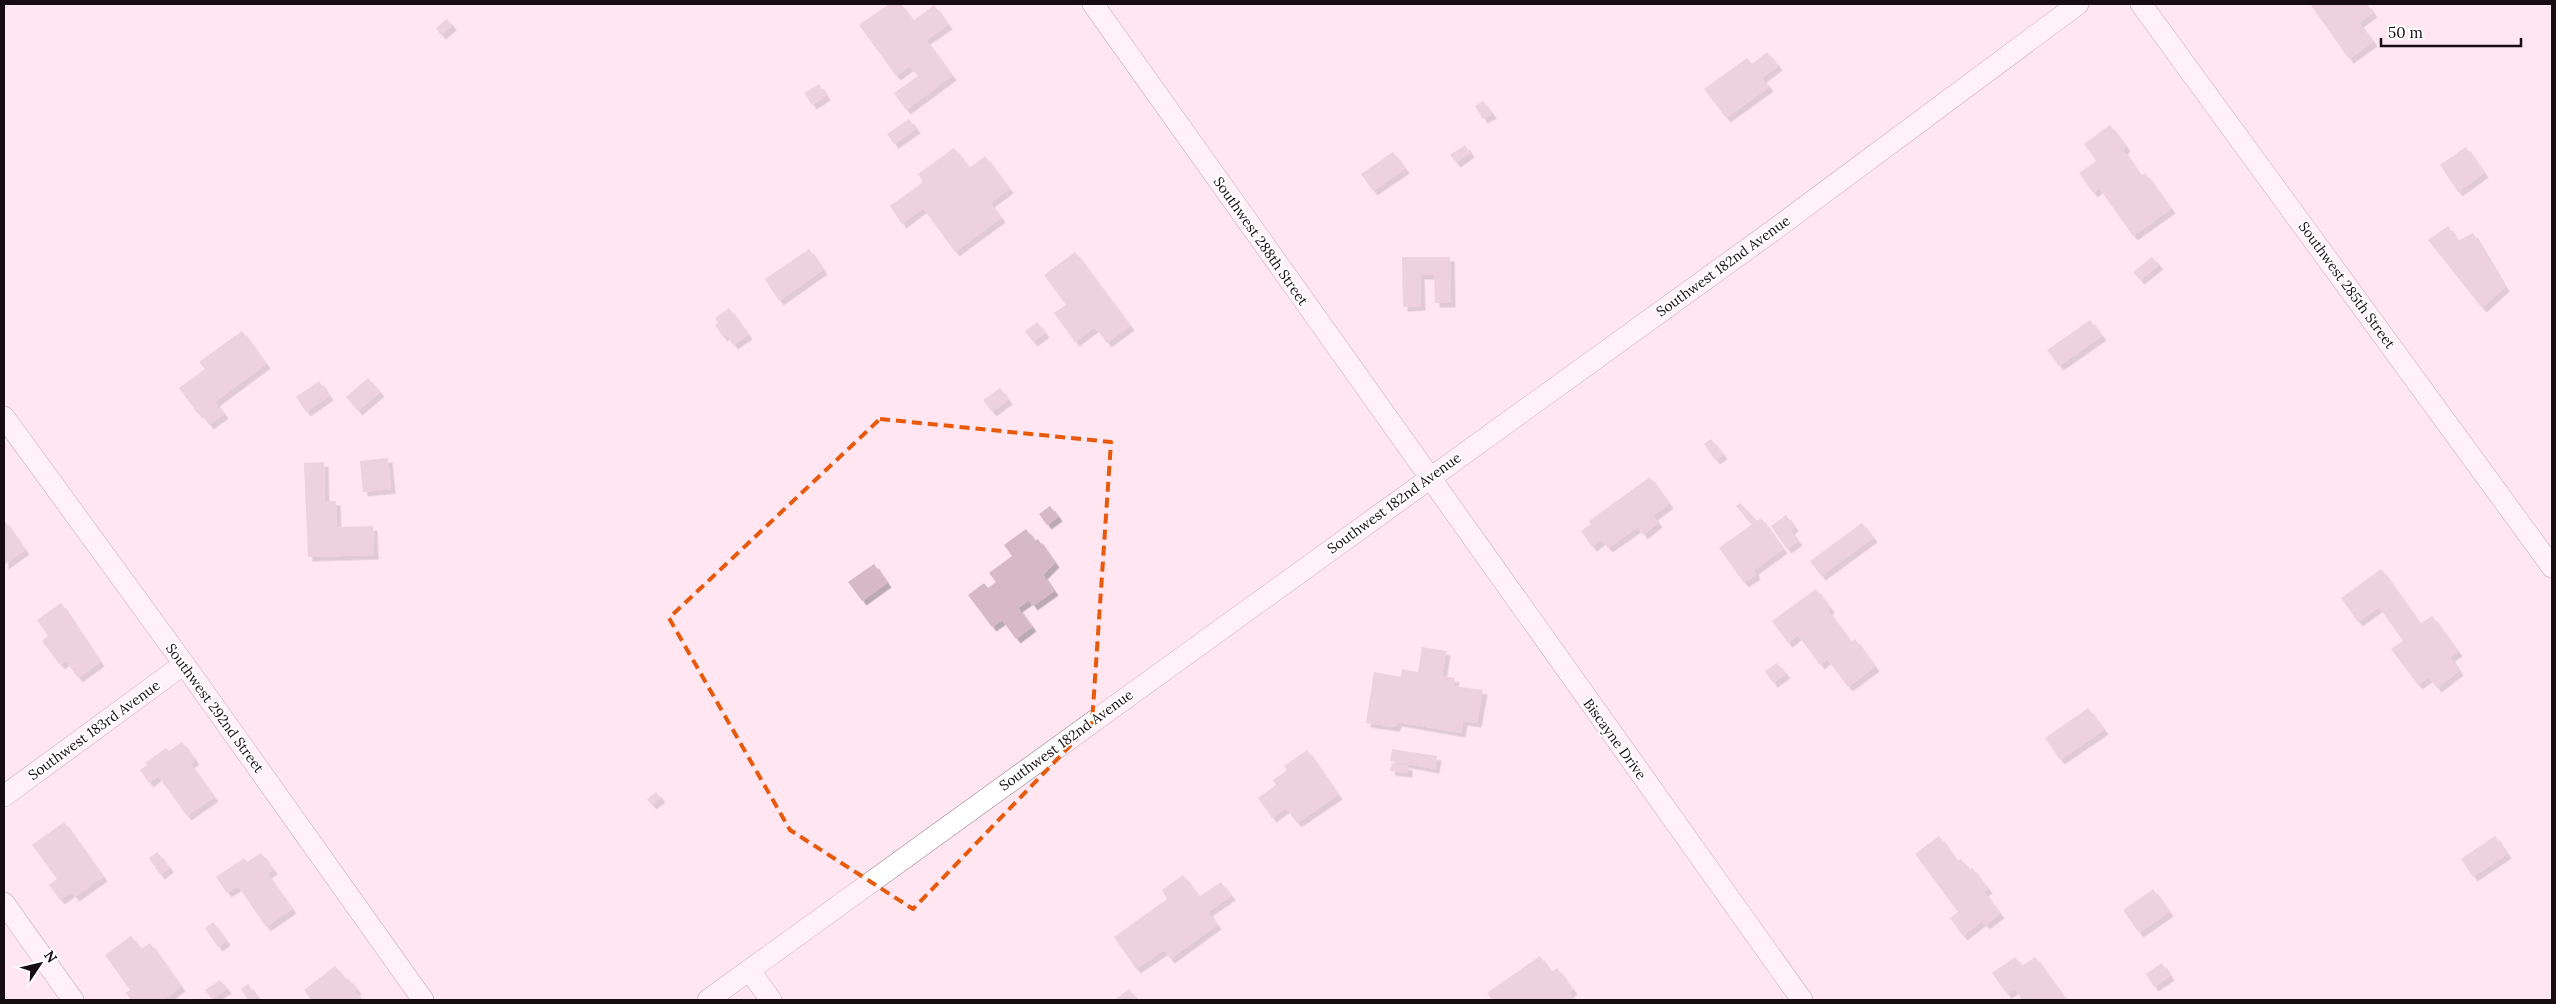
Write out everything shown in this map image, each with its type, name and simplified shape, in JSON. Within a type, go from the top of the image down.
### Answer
[{"type":"street","name":"Southwest 288th Street","points":[[1093,4],[1428,478]]},
{"type":"street","name":"Southwest 182nd Avenue","points":[[708,1000],[1779,226],[2078,4]]},
{"type":"street","name":"Southwest 285th Street","points":[[2141,4],[2552,567]]},
{"type":"street","name":"Southwest 292nd Street","points":[[4,417],[184,664],[423,1000]]},
{"type":"street","name":"Biscayne Drive","points":[[1428,478],[1802,1000]]},
{"type":"street","name":"Southwest 183rd Avenue","points":[[4,796],[184,664]]},
{"type":"street","points":[[4,903],[73,1000]]},
{"type":"street","points":[[750,970],[770,1000]]},
{"type":"highlighted area","points":[[880,419],[1111,442],[1092,723],[913,909],[790,830],[669,618]]},
{"type":"building","points":[[889,4],[901,4],[913,21],[934,5],[948,25],[926,40],[952,76],[906,110],[894,93],[918,76],[910,66],[896,76],[859,25]]},
{"type":"building","points":[[2310,4],[2367,4],[2373,13],[2359,23],[2373,42],[2349,59]]},
{"type":"building","points":[[447,19],[452,26],[441,35],[436,28]]},
{"type":"building","points":[[1767,52],[1778,66],[1762,78],[1769,87],[1726,118],[1704,89],[1747,58],[1752,64]]},
{"type":"building","points":[[819,84],[826,96],[812,105],[804,93]]},
{"type":"building","points":[[1483,101],[1492,114],[1483,119],[1475,106]]},
{"type":"building","points":[[909,119],[916,129],[894,144],[887,134]]},
{"type":"building","points":[[2110,125],[2126,147],[2123,150],[2141,176],[2145,173],[2171,209],[2133,236],[2099,188],[2093,193],[2079,173],[2096,161],[2084,144]]},
{"type":"building","points":[[1465,145],[1470,153],[1456,163],[1450,155]]},
{"type":"building","points":[[2466,147],[2484,173],[2458,192],[2440,165]]},
{"type":"building","points":[[954,148],[969,168],[985,156],[1009,189],[990,203],[1001,218],[955,252],[923,208],[902,224],[890,206],[923,182],[918,174]]},
{"type":"building","points":[[1393,152],[1405,169],[1373,191],[1361,174]]},
{"type":"building","points":[[2448,226],[2458,241],[2473,233],[2505,287],[2482,308],[2428,240]]},
{"type":"building","points":[[809,249],[823,270],[779,301],[765,279]]},
{"type":"building","points":[[1075,252],[1130,326],[1107,343],[1095,327],[1075,342],[1054,313],[1066,305],[1044,275]]},
{"type":"building","points":[[1402,257],[1450,257],[1451,303],[1435,303],[1434,275],[1420,275],[1421,306],[1403,307]]},
{"type":"building","points":[[2152,257],[2159,265],[2140,280],[2133,272]]},
{"type":"building","points":[[729,308],[748,335],[733,345],[726,334],[723,337],[715,325],[718,323],[715,318]]},
{"type":"building","points":[[2090,320],[2102,336],[2059,366],[2047,350]]},
{"type":"building","points":[[1037,322],[1045,333],[1033,342],[1025,331]]},
{"type":"building","points":[[242,331],[266,364],[215,402],[224,414],[209,425],[201,413],[198,414],[179,388],[205,369],[199,362]]},
{"type":"building","points":[[368,378],[380,392],[358,411],[346,397]]},
{"type":"building","points":[[319,381],[329,396],[306,412],[296,397]]},
{"type":"building","points":[[1000,388],[1008,400],[992,412],[983,400]]},
{"type":"building","points":[[1711,439],[1723,455],[1715,460],[1704,444]]},
{"type":"building","points":[[388,458],[391,489],[363,492],[360,461]]},
{"type":"building","points":[[324,462],[325,501],[336,501],[337,527],[373,526],[374,555],[308,557],[304,463]]},
{"type":"building","points":[[1650,477],[1669,504],[1653,516],[1658,523],[1643,535],[1638,527],[1608,548],[1602,540],[1592,547],[1581,531],[1591,524],[1589,521]]},
{"type":"building","points":[[1740,503],[1756,520],[1751,524],[1736,506]]},
{"type":"building","points":[[1050,506],[1058,517],[1047,525],[1039,514]]},
{"type":"building","points":[[1786,515],[1794,527],[1790,530],[1798,541],[1787,549],[1771,526]]},
{"type":"building","points":[[1761,518],[1783,549],[1754,570],[1756,575],[1744,583],[1719,548]]},
{"type":"building","points":[[4,520],[25,550],[4,565]]},
{"type":"building","points":[[1862,523],[1873,538],[1821,576],[1810,561]]},
{"type":"building","points":[[1026,529],[1035,541],[1038,539],[1055,563],[1043,575],[1054,591],[1033,606],[1029,600],[1018,608],[1032,627],[1016,639],[1002,620],[992,627],[968,595],[984,583],[988,588],[996,582],[989,573],[1012,556],[1004,545]]},
{"type":"building","points":[[874,564],[887,583],[862,601],[848,582]]},
{"type":"building","points":[[2381,569],[2420,624],[2432,616],[2458,652],[2450,657],[2459,671],[2437,688],[2429,677],[2418,685],[2391,649],[2403,641],[2379,607],[2358,622],[2341,598]]},
{"type":"building","points":[[1816,589],[1830,608],[1828,611],[1851,642],[1855,639],[1875,667],[1848,687],[1827,659],[1820,665],[1798,635],[1788,643],[1772,621]]},
{"type":"building","points":[[61,603],[100,662],[78,678],[66,661],[60,665],[42,641],[48,636],[37,620]]},
{"type":"building","points":[[1422,647],[1446,651],[1442,676],[1455,678],[1453,686],[1483,690],[1477,723],[1463,721],[1461,733],[1398,722],[1395,727],[1366,723],[1374,672],[1401,677],[1402,669],[1418,672]]},
{"type":"building","points":[[1777,663],[1786,674],[1773,683],[1765,671]]},
{"type":"building","points":[[2088,708],[2104,730],[2060,760],[2045,738]]},
{"type":"building","points":[[182,742],[195,760],[190,764],[214,797],[187,816],[158,776],[149,783],[140,770],[147,765],[145,763],[166,748],[169,751]]},
{"type":"building","points":[[1392,749],[1437,756],[1435,769],[1390,761]]},
{"type":"building","points":[[1307,750],[1338,795],[1297,823],[1286,808],[1272,818],[1258,798],[1276,785],[1273,780],[1287,770],[1284,766]]},
{"type":"building","points":[[1392,763],[1408,766],[1408,773],[1390,771]]},
{"type":"building","points":[[656,792],[661,798],[652,805],[647,799]]},
{"type":"building","points":[[64,822],[103,877],[75,897],[71,892],[60,900],[49,885],[57,879],[32,845]]},
{"type":"building","points":[[1939,836],[1957,861],[1961,859],[1969,870],[1972,868],[1988,889],[1984,892],[2000,914],[1985,925],[1982,921],[1963,936],[1950,918],[1958,912],[1915,854]]},
{"type":"building","points":[[2495,836],[2507,854],[2473,877],[2461,859]]},
{"type":"building","points":[[157,852],[163,859],[154,866],[149,858]]},
{"type":"building","points":[[261,853],[273,870],[267,874],[292,909],[266,927],[238,886],[227,893],[216,877],[244,858],[247,862]]},
{"type":"building","points":[[164,861],[169,868],[160,875],[155,867]]},
{"type":"building","points":[[1183,875],[1199,897],[1221,882],[1231,896],[1208,912],[1217,925],[1170,959],[1164,950],[1136,969],[1114,937],[1167,899],[1162,890]]},
{"type":"building","points":[[2153,889],[2169,912],[2139,933],[2123,910]]},
{"type":"building","points":[[213,922],[226,941],[218,947],[205,928]]},
{"type":"building","points":[[131,936],[141,949],[150,943],[181,987],[163,1000],[131,1000],[126,993],[130,990],[105,955]]},
{"type":"building","points":[[1540,956],[1551,972],[1557,968],[1573,990],[1569,993],[1574,1000],[1492,1000],[1487,993]]},
{"type":"building","points":[[2015,957],[2022,966],[2035,957],[2066,1000],[2022,1000],[2015,989],[2007,994],[1992,973]]},
{"type":"building","points":[[2162,963],[2170,976],[2154,987],[2146,974]]},
{"type":"building","points":[[335,966],[346,980],[348,978],[357,990],[355,992],[363,1000],[311,1000],[304,990]]},
{"type":"building","points":[[220,980],[227,989],[212,999],[205,990]]},
{"type":"building","points":[[248,984],[257,997],[253,1000],[248,1000],[241,989]]},
{"type":"building","points":[[1129,989],[1137,1000],[1118,1000],[1117,998]]}]
